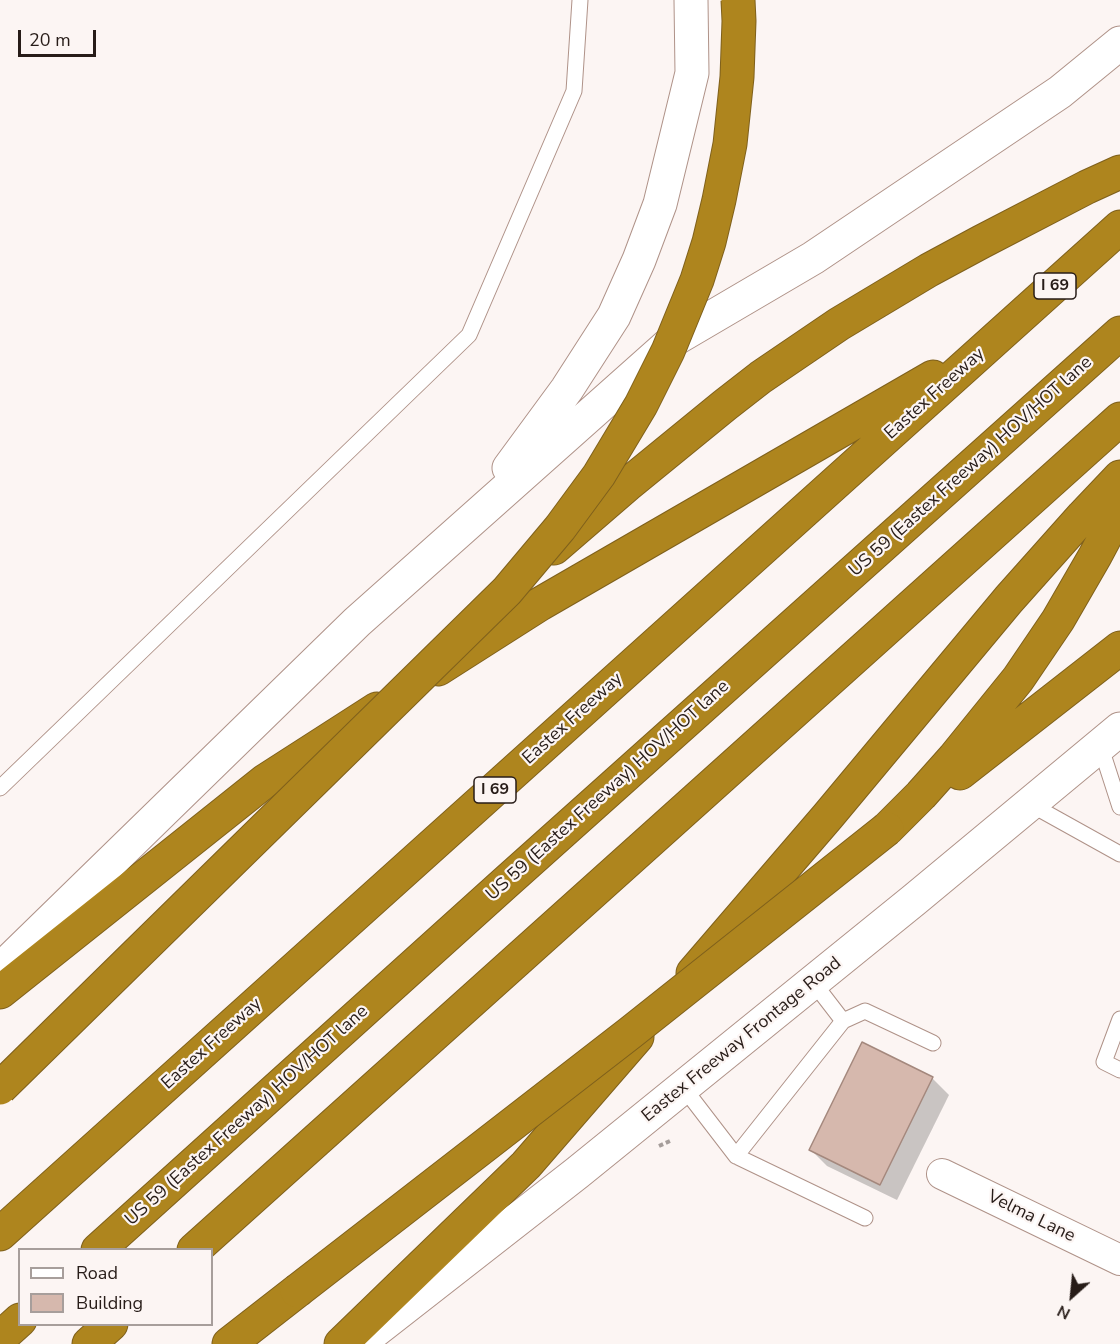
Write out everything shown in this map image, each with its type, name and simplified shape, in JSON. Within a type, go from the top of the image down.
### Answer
[{"type":"highway","points":[[507,591],[573,511],[612,455],[655,379],[683,316],[709,242],[727,163],[737,77],[738,0]]},
{"type":"highway","points":[[0,1088],[507,591],[596,511],[675,445],[761,377],[879,299],[1032,214],[1120,172]]},
{"type":"highway","name":"Eastex Freeway","points":[[0,1234],[1120,227]]},
{"type":"highway","name":"US 59 (Eastex Freeway) HOV/HOT lane","points":[[100,1248],[1120,333]]},
{"type":"highway","points":[[0,992],[265,781],[540,604],[989,345]]},
{"type":"highway","points":[[196,1248],[1120,418]]},
{"type":"highway","points":[[341,1344],[526,1165],[828,816],[1009,599],[1120,477]]},
{"type":"highway","points":[[887,829],[954,758],[1018,679],[1058,620],[1120,509]]},
{"type":"highway","points":[[230,1344],[1120,648]]},
{"type":"highway","points":[[0,1338],[18,1322]]},
{"type":"highway","points":[[89,1344],[109,1326]]},
{"type":"main road","points":[[468,523],[567,389],[614,316],[639,260],[660,204],[692,73],[691,0]]},
{"type":"main road","points":[[0,970],[357,622],[675,339],[813,258],[1060,92],[1120,43]]},
{"type":"main road","name":"Eastex Freeway Frontage Road","points":[[358,1344],[683,1088],[1110,737]]},
{"type":"street","name":"Velma Lane","points":[[942,1174],[1120,1260]]},
{"type":"lane","points":[[0,788],[469,335],[574,91],[580,0]]},
{"type":"lane","points":[[1110,737],[1120,807]]},
{"type":"lane","points":[[1030,804],[1120,854]]},
{"type":"lane","points":[[813,982],[843,1021]]},
{"type":"lane","points":[[736,1156],[843,1021],[866,1011],[933,1043]]},
{"type":"lane","points":[[1120,1019],[1104,1062],[1120,1070]]},
{"type":"lane","points":[[683,1088],[736,1156],[866,1218]]},
{"type":"building","points":[[862,1042],[933,1077],[880,1185],[809,1150]]}]
